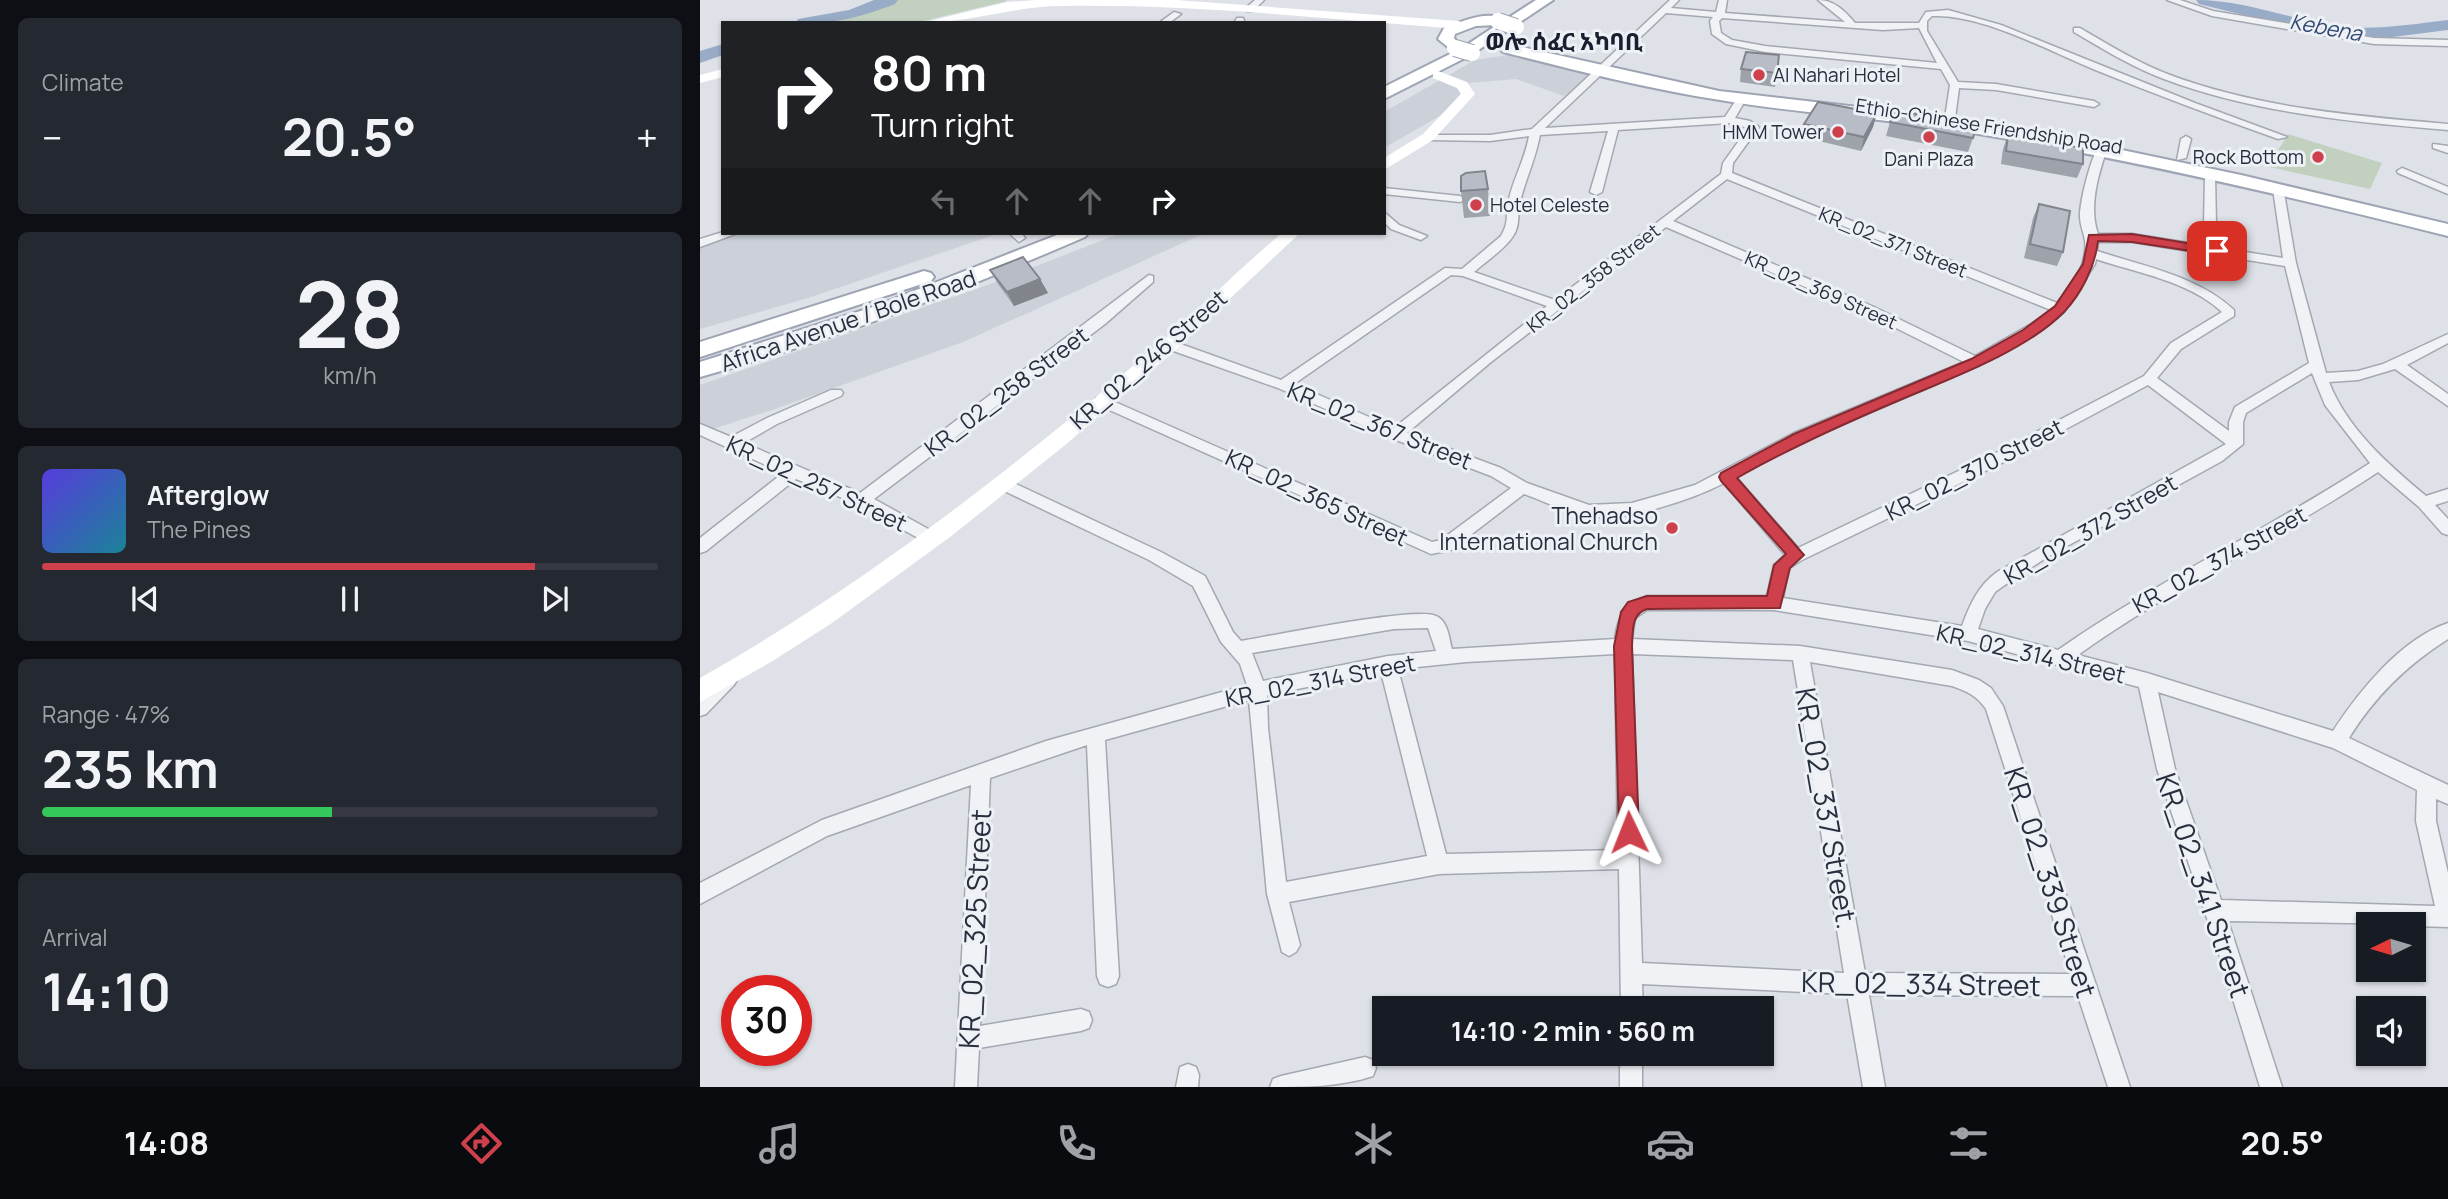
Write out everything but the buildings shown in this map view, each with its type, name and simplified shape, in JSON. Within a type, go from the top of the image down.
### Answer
[{"type":"main road","points":[[936,21],[1007,6],[1061,1],[1255,4],[1460,25],[1493,21],[1520,0]]},
{"type":"main road","points":[[1386,84],[1438,59],[1534,0]]},
{"type":"main road","points":[[1386,93],[1466,52],[1546,0]]},
{"type":"main road","points":[[1386,32],[1451,43],[1479,56],[1526,38],[1558,0]]},
{"type":"main road","points":[[971,21],[1042,11],[1101,10],[1239,21]]},
{"type":"main road","name":"Ethio-Chinese Friendship Road","points":[[1493,21],[1526,38],[1605,68],[1741,99],[1894,116],[2181,158],[2448,221]]},
{"type":"main road","points":[[1386,77],[1451,43],[1460,25]]},
{"type":"main road","points":[[1386,102],[1474,55]]},
{"type":"main road","name":"Ethio-Chinese Friendship Road","points":[[1605,68],[1691,83],[1950,118],[2103,148],[2448,230]]},
{"type":"main road","points":[[700,79],[721,74]]},
{"type":"main road","points":[[1428,137],[1468,94],[1465,87],[1438,75]]},
{"type":"main road","points":[[700,91],[721,86]]},
{"type":"main road","name":"Africa Avenue / Bole Road","points":[[971,260],[1020,235]]},
{"type":"main road","name":"Africa Avenue / Bole Road","points":[[700,350],[1052,235]]},
{"type":"main road","name":"Africa Avenue / Bole Road","points":[[700,370],[880,312],[1074,235]]},
{"type":"main road","name":"Africa Avenue / Bole Road","points":[[996,268],[1096,235]]},
{"type":"main road","name":"KR_02_246 Street","points":[[933,539],[1170,345],[1290,235]]},
{"type":"main road","points":[[700,691],[735,672],[835,608],[933,539]]},
{"type":"street","points":[[1465,273],[1506,238],[1511,229],[1514,221],[1514,200],[1528,165],[1535,132],[1675,0]]},
{"type":"street","points":[[1723,0],[1720,15],[1714,21],[1717,34],[1729,42],[1765,49],[1943,66]]},
{"type":"street","points":[[1822,0],[1846,16],[1851,24]]},
{"type":"street","points":[[2171,0],[2212,13],[2374,41],[2448,43]]},
{"type":"street","points":[[1664,10],[1883,27],[1923,25]]},
{"type":"street","points":[[1950,118],[1955,85],[1923,32],[1923,21],[1929,14],[1948,13],[1967,17],[2081,59],[2212,113],[2282,137]]},
{"type":"street","points":[[1166,21],[1177,14]]},
{"type":"street","points":[[2077,30],[2096,43],[2147,67],[2255,105],[2328,117],[2448,127]]},
{"type":"street","points":[[1955,85],[2053,95],[2094,104]]},
{"type":"street","points":[[1386,164],[1428,137],[1471,139],[1535,132],[1729,120],[1741,99]]},
{"type":"street","name":"KR_02_358 Street","points":[[1396,434],[1593,275],[1726,175],[1728,163],[1754,127],[1729,120]]},
{"type":"street","points":[[1596,192],[1614,127]]},
{"type":"street","points":[[2181,158],[2186,139]]},
{"type":"street","points":[[1774,603],[1782,565],[1796,555],[1727,477],[1799,437],[1975,362],[2028,333],[2060,309],[2089,264],[2093,238],[2086,217],[2095,169],[2103,148]]},
{"type":"street","points":[[2402,171],[2448,191]]},
{"type":"street","points":[[2210,174],[2210,226]]},
{"type":"street","name":"KR_02_371 Street","points":[[1726,175],[2060,309]]},
{"type":"street","points":[[2279,189],[2290,263],[2319,372],[2330,402],[2379,464],[2448,528]]},
{"type":"street","points":[[1386,191],[1460,199]]},
{"type":"street","points":[[1386,217],[1395,227],[1422,236]]},
{"type":"street","name":"KR_02_369 Street","points":[[1665,222],[1872,311],[1975,362]]},
{"type":"street","points":[[700,243],[726,235]]},
{"type":"street","points":[[2093,238],[2132,238],[2290,263]]},
{"type":"street","points":[[2091,253],[2194,289],[2224,305],[2230,313],[2176,346],[2149,379],[2236,444]]},
{"type":"street","points":[[1283,385],[1445,272],[1465,273],[1558,305]]},
{"type":"street","name":"KR_02_258 Street","points":[[862,500],[1100,321],[1149,279]]},
{"type":"street","points":[[2236,444],[2235,422],[2240,410],[2319,372],[2368,375],[2398,365],[2448,338]]},
{"type":"street","name":"KR_02_367 Street","points":[[1170,345],[1283,385],[1396,434],[1496,472],[1522,487],[1588,511],[1632,509],[1671,500],[1727,477]]},
{"type":"street","points":[[2398,365],[2448,401]]},
{"type":"street","name":"KR_02_370 Street","points":[[1796,555],[2003,456],[2149,379]]},
{"type":"street","points":[[732,443],[772,421],[836,393]]},
{"type":"street","name":"KR_02_365 Street","points":[[1101,401],[1431,548],[1446,546],[1522,487]]},
{"type":"street","name":"KR_02_257 Street","points":[[700,429],[862,500],[933,539]]},
{"type":"street","name":"KR_02_372 Street","points":[[1968,635],[1977,607],[1989,587],[2003,577],[2236,444]]},
{"type":"street","name":"KR_02_374 Street","points":[[2062,657],[2133,606],[2340,491],[2379,464]]},
{"type":"street","points":[[700,547],[793,472]]},
{"type":"street","points":[[1003,484],[1155,556],[1199,581],[1227,637],[1247,660],[1258,690],[1259,728],[1277,894],[1289,946]]},
{"type":"street","points":[[2424,503],[2448,495]]},
{"type":"street","name":"KR_02_314 Street","points":[[1632,996],[1623,646],[1627,617],[1633,607],[1647,603],[1774,603],[1968,635],[2062,657],[2337,741],[2448,795]]},
{"type":"street","points":[[1236,649],[1394,622],[1432,621],[1438,628],[1446,657]]},
{"type":"street","points":[[2337,741],[2361,704],[2409,654],[2448,630]]},
{"type":"street","name":"KR_02_314 Street","points":[[700,894],[822,829],[981,772],[1178,710],[1388,663],[1623,646],[1800,653],[1864,661],[1952,678],[1973,685]]},
{"type":"street","name":"KR_02_337 Street.","points":[[1800,653],[1874,1087]]},
{"type":"street","points":[[1388,663],[1439,864]]},
{"type":"street","points":[[700,708],[735,672]]},
{"type":"street","name":"KR_02_341 Street","points":[[2147,681],[2157,742],[2175,804],[2214,910],[2272,1087]]},
{"type":"street","name":"KR_02_339 Street","points":[[1973,685],[1985,693],[1994,706],[2119,1087]]},
{"type":"street","points":[[1096,735],[1108,976]]},
{"type":"street","name":"KR_02_325 Street","points":[[966,1087],[981,772]]},
{"type":"street","points":[[2214,910],[2448,917],[2426,821],[2427,785]]},
{"type":"street","points":[[1277,894],[1439,864],[1630,859]]},
{"type":"street","name":"KR_02_334 Street","points":[[1632,973],[1858,984],[2085,985]]},
{"type":"street","points":[[970,1039],[1082,1020]]},
{"type":"street","points":[[1631,1066],[1631,1087]]},
{"type":"street","points":[[1281,1087],[1365,1068]]},
{"type":"shaded area","points":[[1521,53],[1594,74],[1564,96],[1516,79],[1469,83],[1445,113],[1386,147],[1386,111],[1475,60]]},
{"type":"shaded area","points":[[739,235],[994,235],[808,298],[700,329],[700,246]]},
{"type":"shaded area","points":[[1116,235],[1201,235],[963,342],[700,433],[700,385],[990,284]]},
{"type":"green space","points":[[898,0],[1007,1],[923,21],[832,21],[853,17]]},
{"type":"green space","name":"Rock Bottom","points":[[2288,134],[2382,163],[2370,189],[2260,165],[2277,152]]},
{"type":"waterway","points":[[815,21],[853,14],[889,0]]},
{"type":"waterway","name":"Kebena","points":[[2205,0],[2325,30],[2369,35],[2448,25]]},
{"type":"waterway","points":[[700,57],[721,50]]},
{"type":"place","name":"Al Nahari Hotel","points":[[1759,75]]},
{"type":"place","name":"HMM Tower","points":[[1838,132]]},
{"type":"place","name":"Dani Plaza","points":[[1929,137]]},
{"type":"place","name":"Rock Bottom","points":[[2318,157]]},
{"type":"place","name":"Hotel Celeste","points":[[1476,205]]},
{"type":"place","name":"Thehadso International Church","points":[[1672,528]]},
{"type":"district","name":"ወሎ ሰፈር አካባቢ","points":[[1564,40]]},
{"type":"route","points":[[1629,832],[1623,646],[1627,617],[1633,607],[1647,603],[1774,603],[1782,565],[1796,555],[1727,477],[1799,437],[1901,396],[1975,362],[2028,333],[2060,309],[2089,264],[2093,238],[2132,238],[2217,251]]}]
